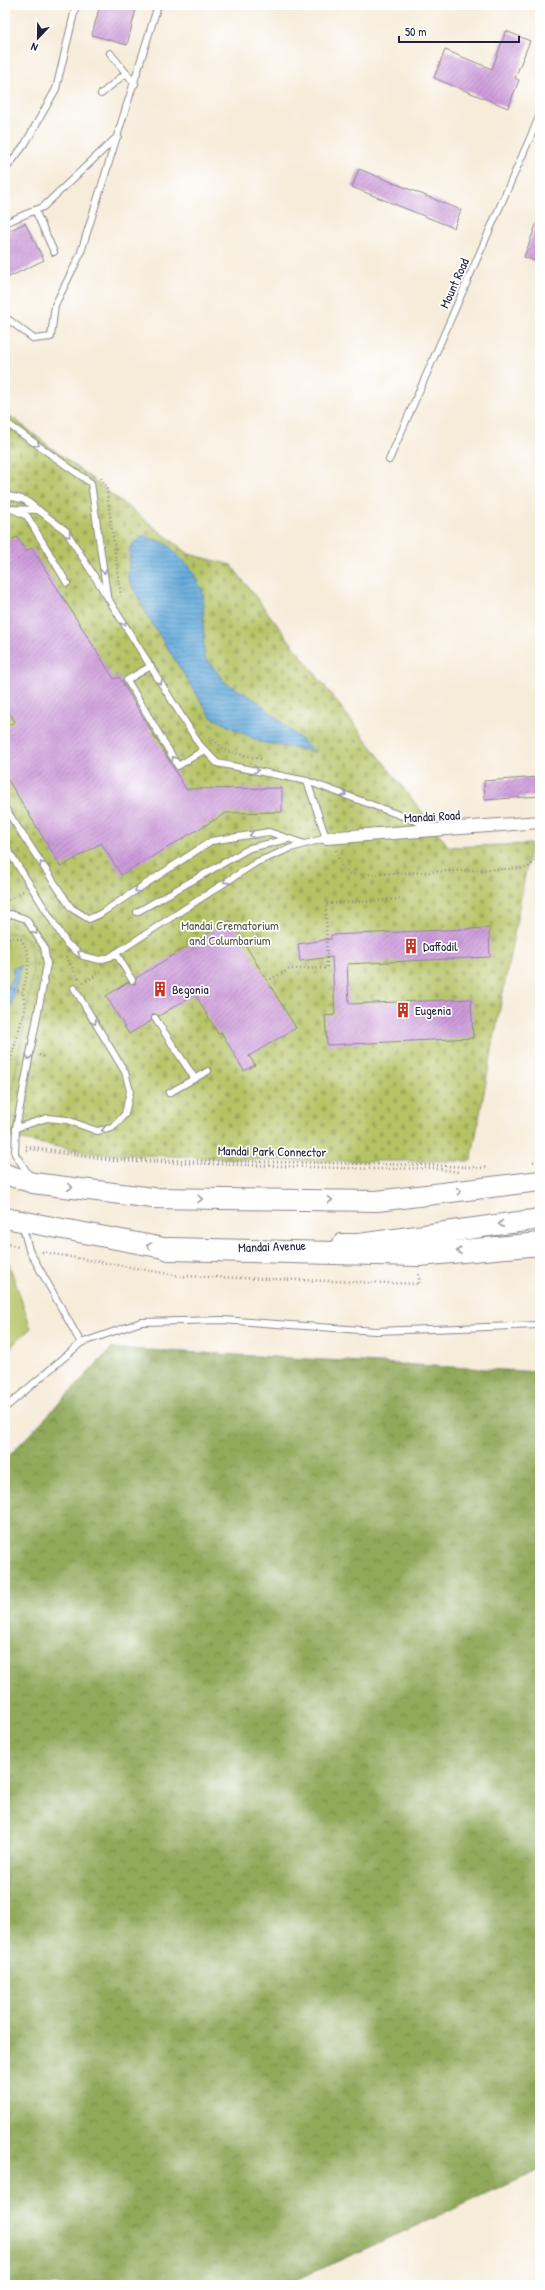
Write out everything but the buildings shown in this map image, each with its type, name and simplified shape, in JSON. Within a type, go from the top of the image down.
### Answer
[{"type":"highway","points":[[169,1250],[419,1255],[540,1244]]},
{"type":"main road","points":[[5,1174],[46,1184],[154,1198],[377,1201],[540,1181]]},
{"type":"main road","name":"Mandai Avenue","points":[[13,1220],[169,1250],[359,1244],[540,1219]]},
{"type":"street","name":"Mandai Road","points":[[326,838],[540,822]]},
{"type":"lane","points":[[5,170],[24,144],[56,89],[76,5]]},
{"type":"lane","points":[[5,317],[34,339],[52,337],[55,305],[80,255],[135,84],[158,5]]},
{"type":"lane","points":[[110,53],[135,84]]},
{"type":"lane","points":[[101,94],[126,73]]},
{"type":"lane","name":"Mount Road","points":[[388,460],[540,115]]},
{"type":"lane","points":[[5,223],[43,207],[118,135]]},
{"type":"lane","points":[[35,210],[54,252]]},
{"type":"lane","points":[[5,422],[91,484],[108,598]]},
{"type":"lane","points":[[5,495],[25,500],[66,531],[204,750],[217,763],[307,781],[441,830]]},
{"type":"lane","points":[[5,509],[39,510]]},
{"type":"lane","points":[[12,509],[27,516],[67,583]]},
{"type":"lane","points":[[151,666],[127,680],[178,766],[204,750]]},
{"type":"lane","points":[[5,845],[67,944],[83,956],[100,960],[116,953],[257,862],[305,844],[326,838],[307,781]]},
{"type":"lane","points":[[5,808],[71,908],[88,919],[100,914],[211,841],[269,832],[305,844]]},
{"type":"lane","points":[[137,912],[250,848],[290,839]]},
{"type":"lane","points":[[5,918],[12,914],[26,919],[44,947],[47,964],[16,1128],[15,1153],[27,1173],[46,1184]]},
{"type":"lane","points":[[116,953],[132,980]]},
{"type":"lane","points":[[16,1128],[47,1118],[67,1120],[97,1132],[112,1128],[124,1114],[130,1091],[125,1072],[74,988]]},
{"type":"lane","points":[[155,1018],[194,1079]]},
{"type":"lane","points":[[169,1093],[208,1071]]},
{"type":"lane","points":[[13,1220],[81,1344]]},
{"type":"lane","points":[[5,1408],[81,1344],[141,1322],[222,1320],[375,1331],[540,1325]]},
{"type":"path","points":[[121,596],[125,603]]},
{"type":"path","points":[[209,736],[226,751],[262,759]]},
{"type":"path","points":[[335,848],[342,868],[352,875],[527,868],[535,861],[540,838]]},
{"type":"path","points":[[5,902],[23,891]]},
{"type":"path","points":[[267,981],[290,969],[327,968],[326,904],[401,899]]},
{"type":"path","points":[[5,938],[20,938],[28,948],[29,964],[23,992],[25,1008],[5,1080]]},
{"type":"path","points":[[5,987],[23,992]]},
{"type":"path","points":[[5,1061],[12,1056]]},
{"type":"path","name":"Mandai Park Connector","points":[[15,1153],[29,1145],[116,1159],[428,1165],[490,1168]]},
{"type":"path","points":[[15,1153],[30,1149],[114,1161],[376,1169],[432,1168],[461,1173]]},
{"type":"path","points":[[526,1163],[540,1161]]},
{"type":"path","points":[[5,1243],[29,1250],[181,1276],[419,1284],[419,1255]]},
{"type":"green space","name":"Mandai Crematorium and Columbarium","points":[[5,412],[189,554],[231,565],[449,847],[531,844],[471,1161],[296,1161],[92,1153],[5,1137]]},
{"type":"green space","points":[[5,933],[19,933],[30,942],[33,973],[5,1132]]},
{"type":"green space","points":[[5,1259],[8,1261],[31,1328],[5,1352]]},
{"type":"green space","points":[[112,1348],[540,1372],[540,2170],[285,2285],[5,2285],[5,1460]]},
{"type":"water","points":[[142,535],[167,544],[190,567],[203,592],[204,656],[225,682],[259,702],[315,752],[260,742],[211,717],[149,619],[128,578],[130,547]]},
{"type":"water","points":[[21,965],[5,1033],[5,990],[14,976],[12,969]]},
{"type":"place","name":"Daffodil","points":[[411,946]]},
{"type":"place","name":"Begonia","points":[[160,989]]},
{"type":"place","name":"Eugenia","points":[[403,1010]]}]
